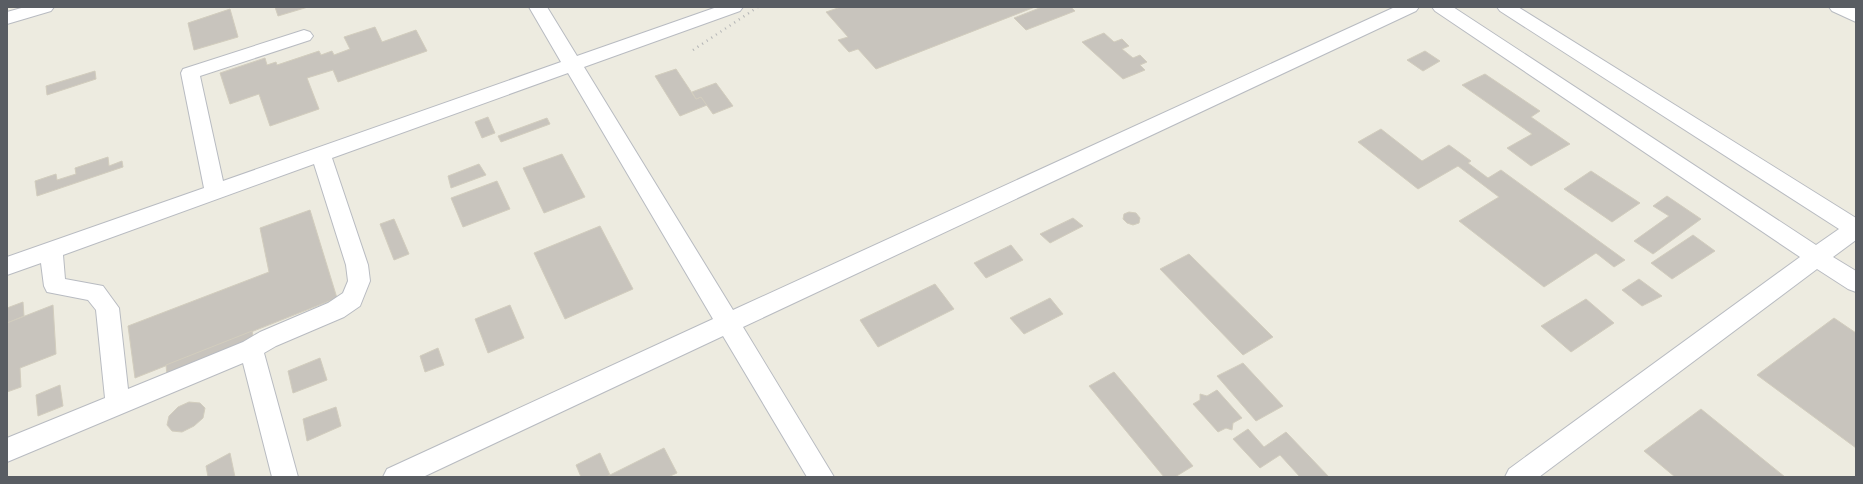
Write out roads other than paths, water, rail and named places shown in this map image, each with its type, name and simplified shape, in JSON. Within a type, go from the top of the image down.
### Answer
[{"type":"lane","points":[[7,18],[46,7]]},
{"type":"lane","points":[[538,7],[727,324],[821,477]]},
{"type":"lane","points":[[7,266],[734,7]]},
{"type":"lane","points":[[396,477],[1410,7]]},
{"type":"lane","points":[[1441,7],[1856,283]]},
{"type":"lane","points":[[1506,7],[1856,229],[1518,477]]},
{"type":"lane","points":[[1838,7],[1856,16]]},
{"type":"lane","points":[[215,192],[190,73],[304,36]]},
{"type":"lane","points":[[7,450],[251,349],[268,339],[336,310],[352,299],[359,282],[357,265],[321,154]]},
{"type":"lane","points":[[51,250],[55,286],[95,292],[107,308],[118,405]]},
{"type":"lane","points":[[251,349],[285,477]]},
{"type":"railway","points":[[693,50],[758,7]]}]
